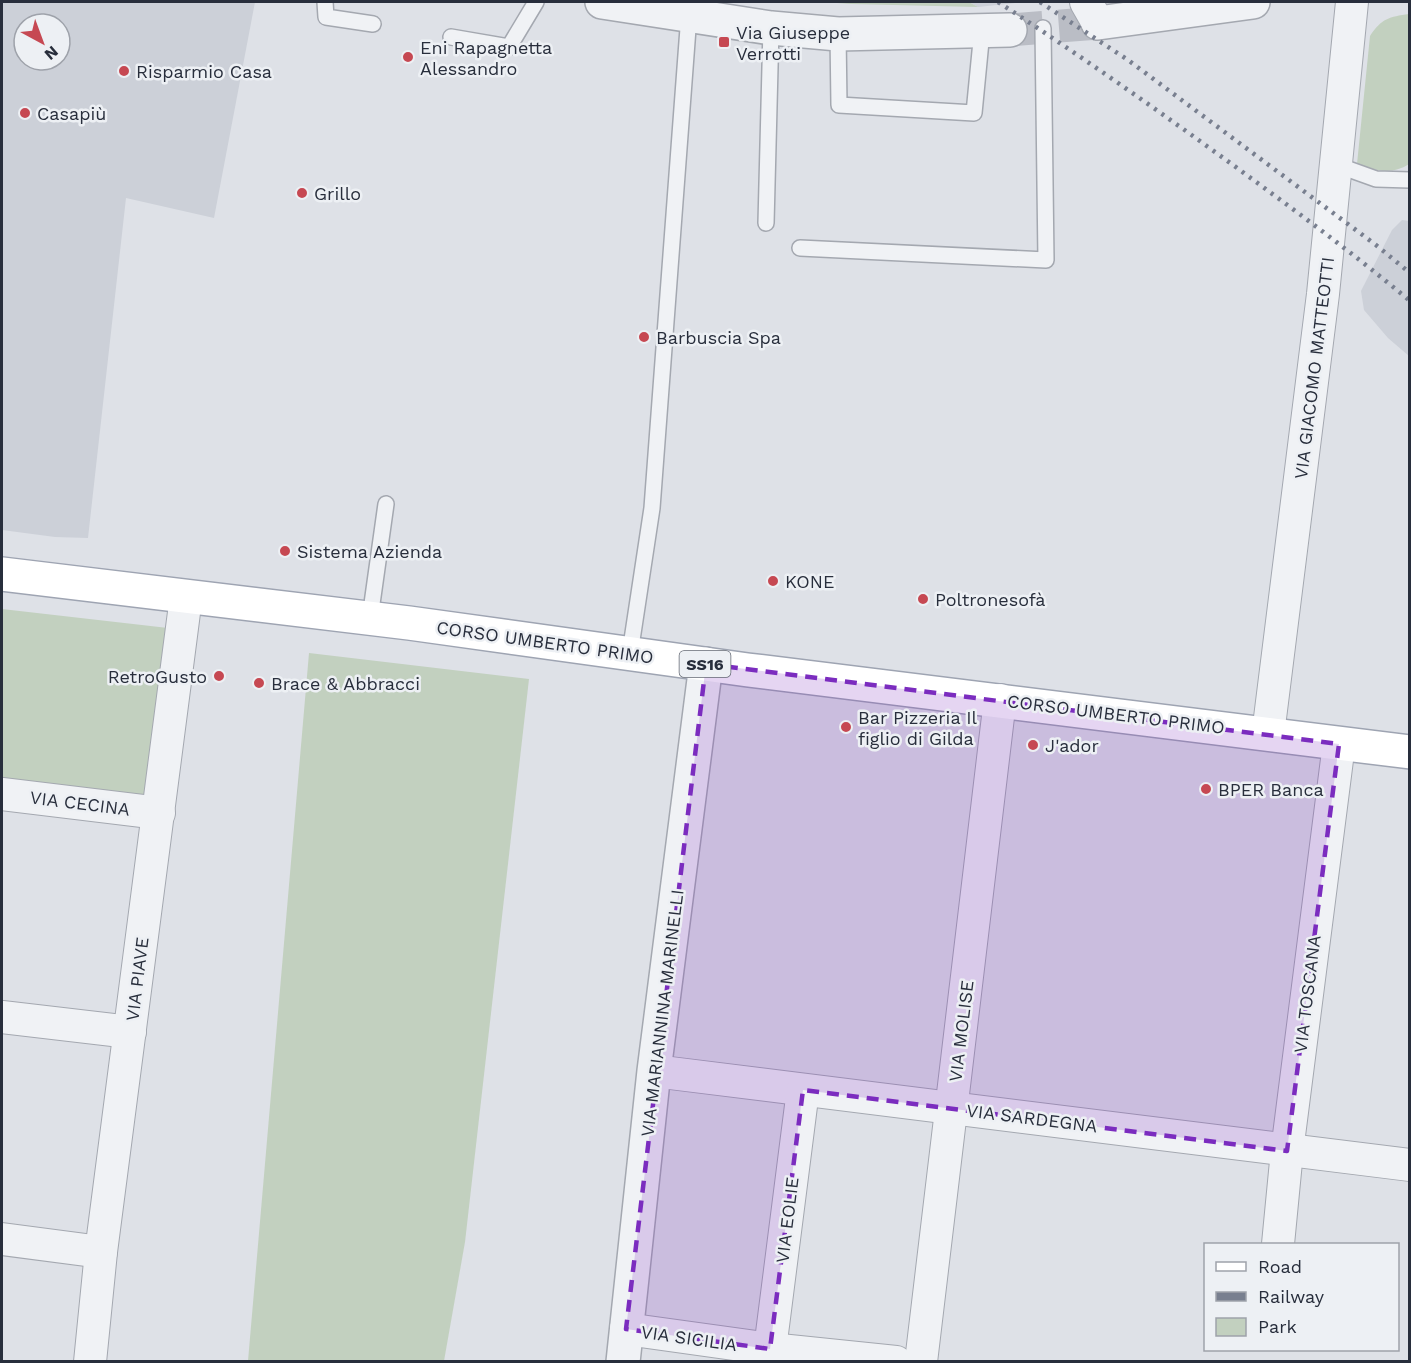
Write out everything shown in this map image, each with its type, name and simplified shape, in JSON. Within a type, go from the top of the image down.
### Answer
[{"type":"main road","name":"CORSO UMBERTO PRIMO","points":[[2,574],[370,618],[706,664],[1410,752]]},
{"type":"street","points":[[602,2],[771,28],[838,34],[996,31]]},
{"type":"street","points":[[1092,12],[1253,2]]},
{"type":"street","name":"VIA GIACOMO MATTEOTTI","points":[[1268,734],[1323,294],[1352,2]]},
{"type":"street","name":"VIA PIAVE","points":[[90,1362],[101,1252],[186,597]]},
{"type":"street","name":"VIA MARIANNINA MARINELLI","points":[[623,1362],[654,1071],[706,664]]},
{"type":"street","name":"VIA MOLISE","points":[[921,1362],[1000,700]]},
{"type":"street","name":"VIA TOSCANA","points":[[1278,1243],[1287,1151],[1339,744]]},
{"type":"street","name":"VIA CECINA","points":[[2,794],[159,813]]},
{"type":"street","points":[[2,1017],[130,1032]]},
{"type":"street","name":"VIA SARDEGNA","points":[[654,1071],[1410,1165]]},
{"type":"street","name":"VIA EOLIE","points":[[771,1349],[803,1090]]},
{"type":"street","points":[[2,1239],[101,1252]]},
{"type":"street","name":"VIA SICILIA","points":[[626,1329],[771,1349],[896,1362]]},
{"type":"lane","points":[[325,2],[326,17],[373,24]]},
{"type":"lane","points":[[450,37],[509,47],[536,2]]},
{"type":"lane","points":[[630,653],[652,508],[689,15]]},
{"type":"lane","points":[[766,223],[771,28]]},
{"type":"lane","points":[[800,248],[1047,260],[1043,28]]},
{"type":"lane","points":[[838,34],[838,105],[974,113],[996,31]]},
{"type":"lane","points":[[1337,165],[1376,179],[1410,180]]},
{"type":"lane","points":[[370,618],[386,504]]},
{"type":"highlighted area","points":[[706,664],[1339,744],[1287,1151],[803,1090],[770,1349],[626,1329]]},
{"type":"shaded area","points":[[2,2],[255,2],[214,218],[126,198],[88,538],[55,537],[2,530]]},
{"type":"shaded area","points":[[969,2],[1024,2],[978,7]]},
{"type":"shaded area","points":[[1402,220],[1409,221],[1409,356],[1388,338],[1364,310],[1361,291],[1392,230]]},
{"type":"green space","points":[[823,2],[969,2],[978,7],[851,4]]},
{"type":"green space","points":[[1409,14],[1409,164],[1396,170],[1384,171],[1357,164],[1370,36],[1386,19]]},
{"type":"green space","points":[[2,609],[168,628],[150,796],[2,778]]},
{"type":"green space","points":[[309,653],[529,679],[465,1242],[444,1361],[248,1361]]},
{"type":"tunnel","points":[[1010,30],[1098,23]]},
{"type":"railway","points":[[998,2],[1117,82],[1233,165],[1345,248],[1410,301]]},
{"type":"railway","points":[[1040,2],[1128,60],[1376,245],[1410,273]]},
{"type":"place","name":"Via Giuseppe Verrotti","points":[[724,42]]},
{"type":"place","name":"Eni Rapagnetta Alessandro","points":[[408,57]]},
{"type":"place","name":"Risparmio Casa","points":[[124,71]]},
{"type":"place","name":"Casapiù","points":[[25,113]]},
{"type":"place","name":"Grillo","points":[[302,193]]},
{"type":"place","name":"Barbuscia Spa","points":[[644,337]]},
{"type":"place","name":"Sistema Azienda","points":[[285,551]]},
{"type":"place","name":"KONE","points":[[773,581]]},
{"type":"place","name":"Poltronesofà","points":[[923,599]]},
{"type":"place","name":"RetroGusto","points":[[219,676]]},
{"type":"place","name":"Brace & Abbracci","points":[[259,683]]},
{"type":"place","name":"Bar Pizzeria Il figlio di Gilda","points":[[846,727]]},
{"type":"place","name":"J'ador","points":[[1033,745]]},
{"type":"place","name":"BPER Banca","points":[[1206,789]]}]
